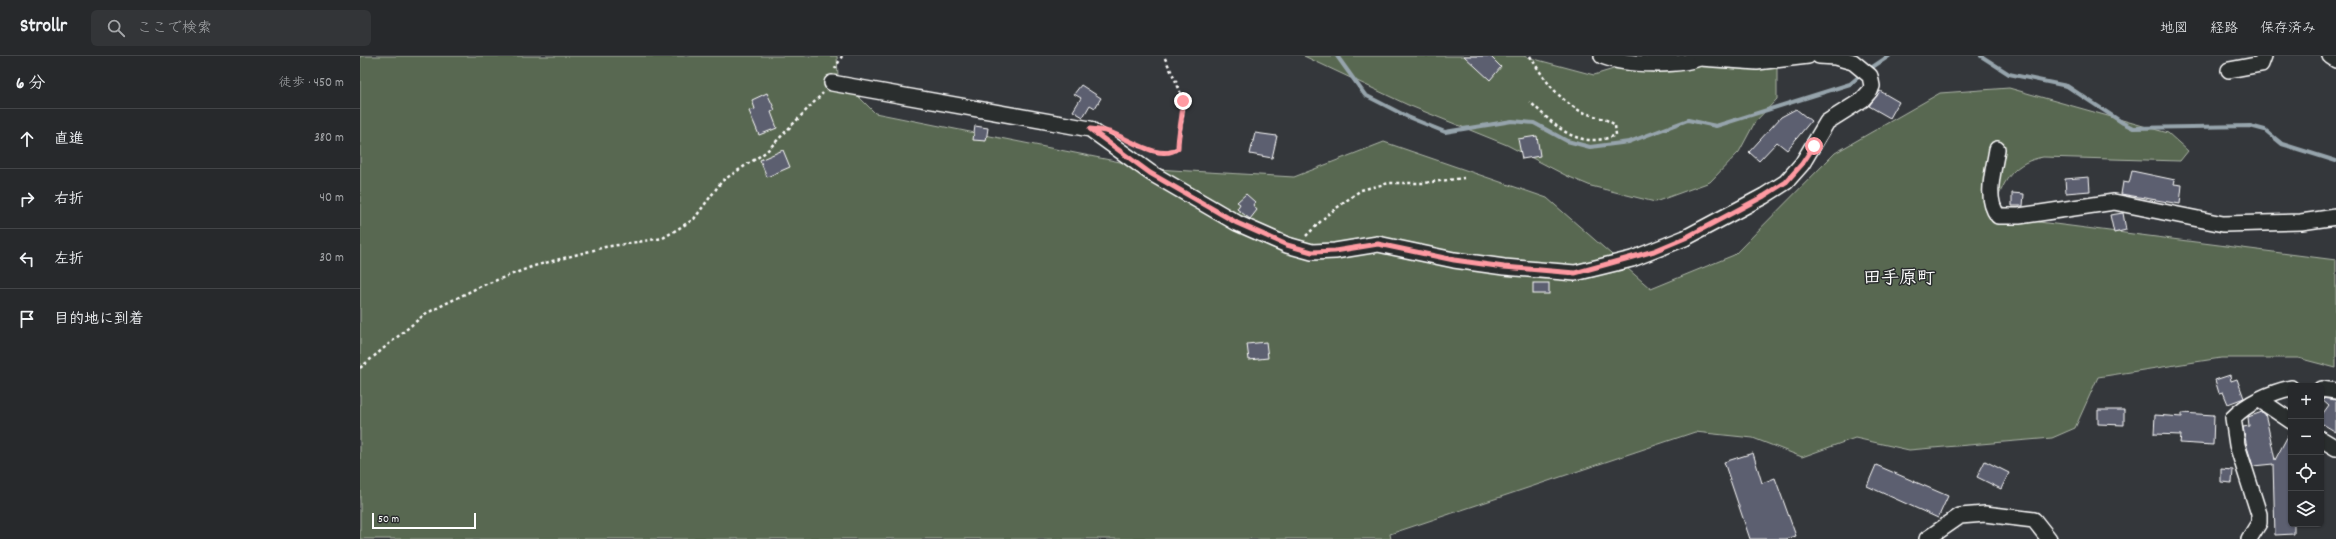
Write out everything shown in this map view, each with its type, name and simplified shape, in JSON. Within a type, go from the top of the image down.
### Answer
[{"type":"street","points":[[1602,56],[1610,60],[1653,65],[1702,57],[1757,62],[1808,56]]},
{"type":"street","points":[[832,83],[1090,129],[1150,173],[1237,223],[1294,247],[1312,252],[1335,251],[1378,244],[1454,260],[1504,267],[1575,273],[1632,259],[1685,238],[1764,196],[1786,182],[1802,164],[1827,122],[1862,100],[1870,91],[1872,86],[1866,72],[1853,62],[1835,57],[1819,56]]},
{"type":"street","points":[[2229,70],[2261,64],[2264,56]]},
{"type":"street","points":[[2330,56],[2336,60]]},
{"type":"street","points":[[1997,149],[1991,204],[1998,216],[2019,216],[2114,202],[2223,224],[2301,222],[2336,217]]},
{"type":"street","points":[[2249,539],[2259,523],[2259,514],[2237,445],[2233,418],[2241,410],[2274,393],[2288,389]]},
{"type":"street","points":[[2324,389],[2336,391]]},
{"type":"street","points":[[2260,400],[2288,419]]},
{"type":"street","points":[[2324,441],[2336,448]]},
{"type":"street","points":[[1927,539],[1960,516],[1985,514],[2034,520],[2049,539]]},
{"type":"path","points":[[1134,143],[1146,149],[1164,153],[1173,152],[1178,148],[1178,134],[1183,118],[1183,101],[1164,56]]},
{"type":"path","points":[[1530,56],[1547,84],[1575,108],[1606,118],[1615,125],[1616,135],[1607,139],[1592,140],[1575,138],[1563,132],[1530,102]]},
{"type":"path","points":[[360,368],[425,314],[481,286],[534,266],[605,247],[663,238],[694,219],[722,181],[766,152],[832,83]]},
{"type":"path","points":[[1294,247],[1327,215],[1361,190],[1389,183],[1424,183],[1464,178]]},
{"type":"green space","points":[[360,56],[837,56],[838,76],[875,113],[1155,169],[1294,177],[1384,142],[1547,198],[1651,289],[1734,255],[1835,153],[1940,93],[2009,88],[2168,133],[2188,151],[2180,161],[2043,157],[2033,159],[2018,167],[2007,179],[1996,204],[2039,222],[2336,260],[2336,368],[2298,358],[2221,358],[2098,377],[2075,428],[2052,438],[1909,450],[1855,438],[1802,457],[1753,438],[1695,432],[1390,534],[1391,539],[360,539]]},
{"type":"green space","points":[[1304,56],[1523,56],[1594,75],[1630,64],[1639,56],[1777,56],[1777,99],[1755,122],[1739,152],[1710,182],[1655,202],[1591,186],[1567,176],[1507,145],[1408,105]]},
{"type":"building","points":[[1464,56],[1490,56],[1501,67],[1490,80]]},
{"type":"building","points":[[1081,85],[1101,98],[1095,108],[1090,105],[1083,117],[1073,111],[1081,98],[1074,94]]},
{"type":"building","points":[[1880,91],[1899,102],[1890,118],[1869,106]]},
{"type":"building","points":[[767,93],[775,110],[771,112],[777,128],[759,135],[749,111],[755,109],[752,100]]},
{"type":"building","points":[[1796,109],[1811,121],[1787,150],[1777,142],[1759,161],[1749,152],[1781,117]]},
{"type":"building","points":[[975,126],[988,128],[986,141],[973,140]]},
{"type":"building","points":[[1255,133],[1277,136],[1272,158],[1250,154]]},
{"type":"building","points":[[1537,136],[1540,156],[1522,159],[1518,139]]},
{"type":"building","points":[[783,150],[790,167],[767,177],[760,160]]},
{"type":"building","points":[[2132,171],[2175,180],[2174,184],[2182,185],[2180,204],[2121,194],[2123,182],[2129,183]]},
{"type":"building","points":[[2089,177],[2090,191],[2066,193],[2065,179]]},
{"type":"building","points":[[2012,193],[2024,194],[2023,206],[2012,206]]},
{"type":"building","points":[[1246,194],[1255,202],[1253,205],[1257,210],[1250,219],[1237,209],[1240,204],[1237,202]]},
{"type":"building","points":[[2123,213],[2126,230],[2114,233],[2110,215]]},
{"type":"building","points":[[1533,283],[1549,283],[1549,294],[1533,294]]},
{"type":"building","points":[[1266,342],[1268,358],[1249,360],[1247,344]]},
{"type":"building","points":[[2230,375],[2231,381],[2237,379],[2244,398],[2228,404],[2223,392],[2219,393],[2215,380]]},
{"type":"building","points":[[2324,398],[2336,400],[2336,432],[2324,425],[2324,412],[2329,405],[2324,401]]},
{"type":"building","points":[[2098,410],[2124,410],[2124,425],[2098,424]]},
{"type":"building","points":[[2262,412],[2265,414],[2275,460],[2288,436],[2288,527],[2294,527],[2294,534],[2275,535],[2273,464],[2253,466],[2243,427],[2249,426],[2248,417]]},
{"type":"building","points":[[2182,413],[2214,415],[2213,445],[2180,443],[2181,435],[2154,434],[2155,415],[2182,417]]},
{"type":"building","points":[[1753,453],[1762,483],[1775,478],[1796,536],[1786,539],[1750,539],[1724,462]]},
{"type":"building","points":[[1985,461],[2009,473],[2001,489],[1977,477]]},
{"type":"building","points":[[1876,465],[1948,496],[1938,518],[1867,486]]},
{"type":"building","points":[[2221,469],[2233,470],[2232,483],[2221,482]]},
{"type":"waterway","points":[[1337,56],[1365,95],[1408,117],[1445,132],[1512,121],[1534,123],[1567,141],[1590,147],[1629,142],[1688,120],[1716,126],[1850,84],[1862,74]]},
{"type":"waterway","points":[[1868,70],[1889,56]]},
{"type":"waterway","points":[[1981,56],[2009,74],[2067,86],[2133,128],[2250,126],[2265,130],[2282,144],[2336,161]]},
{"type":"district","name":"田手原町","points":[[1899,279]]},
{"type":"route","points":[[1183,101],[1183,118],[1178,134],[1178,148],[1173,152],[1164,153],[1146,149],[1108,131],[1090,129],[1150,173],[1237,223],[1287,245],[1312,252],[1335,251],[1378,244],[1454,260],[1504,267],[1575,273],[1632,259],[1654,251],[1685,238],[1738,210],[1786,182],[1802,164],[1814,146]]}]
